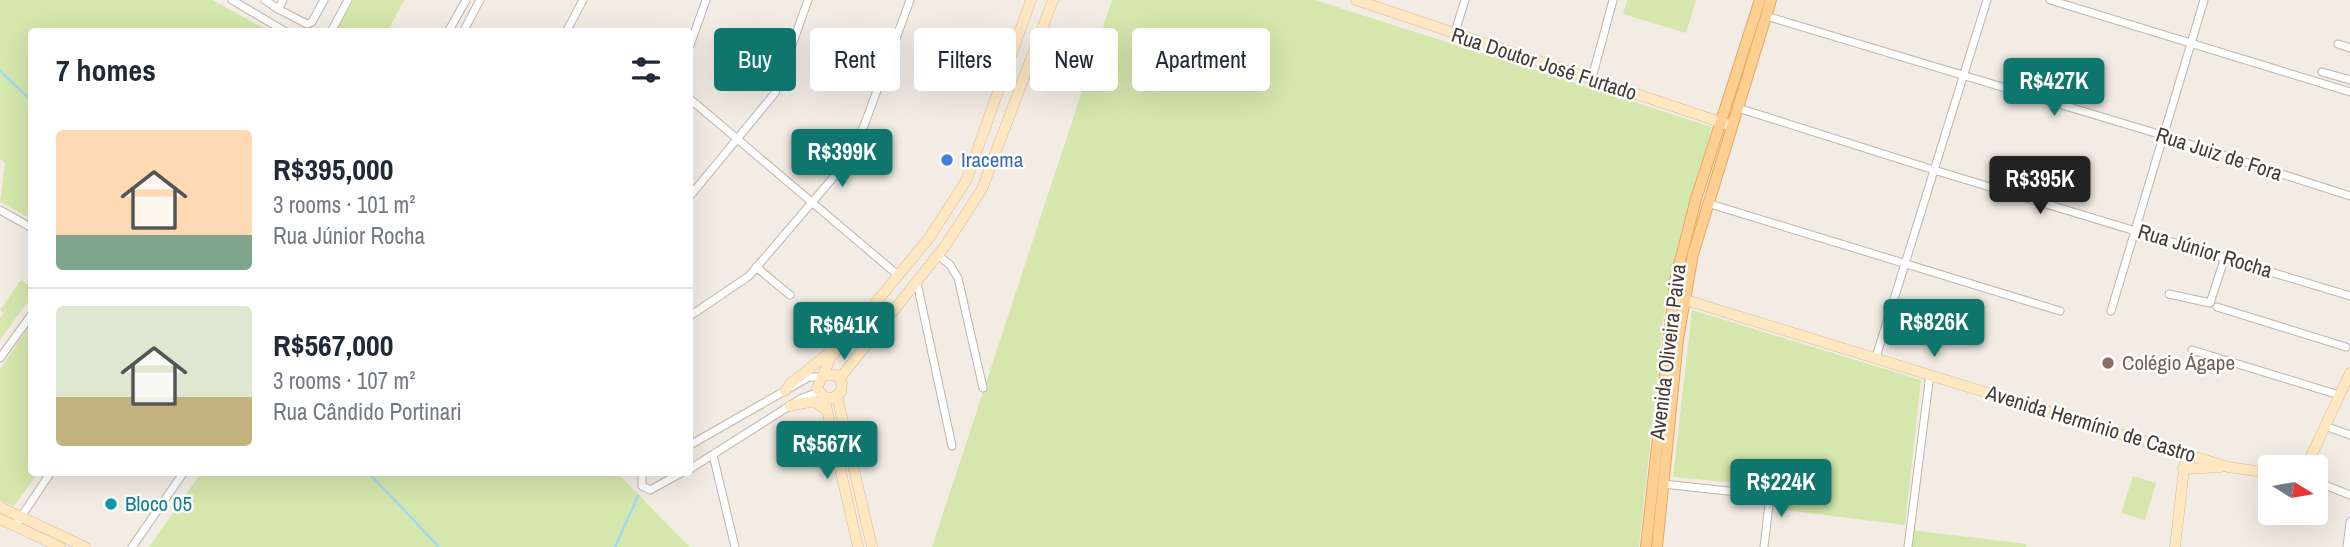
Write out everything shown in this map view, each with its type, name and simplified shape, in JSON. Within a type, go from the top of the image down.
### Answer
[{"type":"main road","name":"Avenida Oliveira Paiva","points":[[1657,547],[1685,299],[1760,0]]},
{"type":"main road","name":"Avenida Oliveira Paiva","points":[[1646,547],[1673,296],[1687,231],[1727,124],[1738,108],[1771,0]]},
{"type":"street","points":[[232,0],[279,28]]},
{"type":"street","points":[[265,0],[307,24],[312,22],[324,0]]},
{"type":"street","points":[[278,9],[283,0]]},
{"type":"street","points":[[333,28],[348,0]]},
{"type":"street","points":[[450,28],[466,0]]},
{"type":"street","points":[[465,28],[480,0]]},
{"type":"street","points":[[568,28],[583,0]]},
{"type":"street","points":[[693,37],[706,0]]},
{"type":"street","points":[[693,192],[775,93],[808,0]]},
{"type":"street","points":[[693,314],[734,288],[756,267],[838,172],[864,127],[910,0]]},
{"type":"street","points":[[858,547],[821,395],[821,376],[839,347],[932,235],[946,214],[977,158],[1031,0]]},
{"type":"street","points":[[840,378],[942,251],[991,171],[1053,0]]},
{"type":"street","name":"Rua Doutor José Furtado","points":[[1356,0],[1454,35],[1727,124]]},
{"type":"street","points":[[1454,35],[1465,0]]},
{"type":"street","points":[[1592,78],[1613,0]]},
{"type":"street","points":[[1876,357],[1987,0]]},
{"type":"street","points":[[2050,0],[2350,92]]},
{"type":"street","points":[[2111,311],[2204,0]]},
{"type":"street","name":"Rua Juiz de Fora","points":[[1766,16],[2162,136],[2350,197]]},
{"type":"street","points":[[2338,44],[2350,47]]},
{"type":"street","points":[[2322,72],[2350,80]]},
{"type":"street","points":[[693,102],[899,276]]},
{"type":"street","name":"Rua Júnior Rocha","points":[[1738,108],[2350,296]]},
{"type":"street","points":[[1707,203],[2060,311]]},
{"type":"street","points":[[0,211],[28,226]]},
{"type":"street","points":[[946,214],[950,221],[962,222]]},
{"type":"street","points":[[932,235],[941,238],[942,251],[958,278],[984,388]]},
{"type":"street","points":[[2169,294],[2208,304],[2225,257]]},
{"type":"street","points":[[756,267],[790,295]]},
{"type":"street","points":[[916,283],[953,446]]},
{"type":"street","name":"Avenida Hermínio de Castro","points":[[1673,296],[2228,467]]},
{"type":"street","points":[[2217,307],[2346,347]]},
{"type":"street","points":[[0,358],[28,320]]},
{"type":"street","points":[[785,391],[790,383],[839,347]]},
{"type":"street","points":[[2192,350],[2344,390]]},
{"type":"street","points":[[693,443],[809,377],[832,373],[840,378],[842,388],[837,396],[872,547]]},
{"type":"street","points":[[2312,455],[2350,373]]},
{"type":"street","points":[[1908,547],[1930,374]]},
{"type":"street","points":[[693,467],[790,406],[821,395],[837,396]]},
{"type":"street","points":[[790,406],[814,401],[825,409]]},
{"type":"street","points":[[2325,426],[2350,435]]},
{"type":"street","points":[[2175,547],[2186,452]]},
{"type":"street","points":[[713,455],[735,547]]},
{"type":"street","name":"Avenida Hermínio de Castro","points":[[2183,469],[2228,467],[2258,471]]},
{"type":"street","points":[[18,521],[48,476]]},
{"type":"street","points":[[132,547],[181,476]]},
{"type":"street","points":[[642,476],[642,486],[650,490],[676,476]]},
{"type":"street","points":[[1663,484],[1765,495],[1769,504],[1764,547]]},
{"type":"street","points":[[2328,486],[2350,495]]},
{"type":"street","points":[[0,507],[60,547]]},
{"type":"street","points":[[850,510],[862,507]]},
{"type":"street","points":[[0,519],[18,521],[85,547]]},
{"type":"street","points":[[2347,547],[2350,523]]},
{"type":"green space","points":[[0,0],[212,0],[263,28],[28,28],[28,217],[0,202],[5,163],[0,159]]},
{"type":"green space","points":[[353,0],[404,0],[390,28],[337,28]]},
{"type":"green space","points":[[1112,0],[1315,0],[1712,127],[1680,237],[1664,314],[1639,547],[932,547],[1082,91],[1118,91],[1118,28],[1103,28]]},
{"type":"green space","points":[[1627,0],[1696,0],[1686,33],[1623,14]]},
{"type":"green space","points":[[21,280],[28,285],[28,301],[0,340],[0,318],[4,313],[0,310]]},
{"type":"green space","points":[[1692,310],[1921,380],[1905,525],[1776,509],[1778,487],[1673,477]]},
{"type":"green space","points":[[28,328],[28,476],[36,476],[14,506],[0,500],[0,369]]},
{"type":"green space","points":[[199,476],[620,476],[690,547],[149,547]]},
{"type":"green space","points":[[2133,476],[2156,483],[2145,520],[2121,513]]},
{"type":"green space","points":[[1910,530],[2027,544],[2026,547],[1908,547]]},
{"type":"waterway","points":[[0,71],[28,97]]},
{"type":"waterway","points":[[372,476],[439,547]]},
{"type":"waterway","points":[[615,547],[638,496]]},
{"type":"place","name":"Iracema","points":[[947,160]]},
{"type":"place","name":"Colégio Ágape","points":[[2108,363]]},
{"type":"place","name":"Bloco 05","points":[[111,504]]}]
